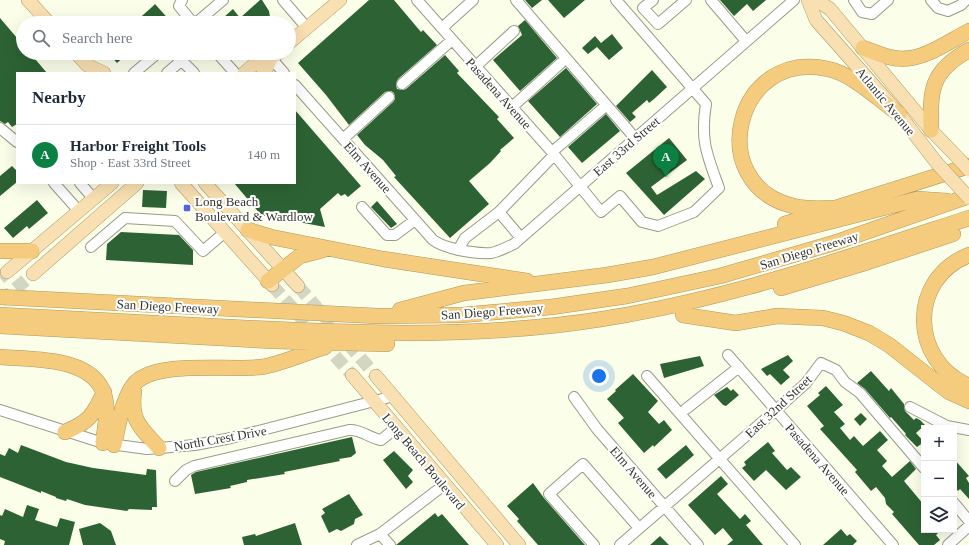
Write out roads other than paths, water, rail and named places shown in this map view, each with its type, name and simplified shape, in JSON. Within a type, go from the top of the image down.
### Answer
[{"type":"highway","points":[[863,48],[888,57],[914,58],[924,55],[969,31]]},
{"type":"highway","points":[[931,130],[931,99],[933,86],[945,67],[969,50]]},
{"type":"highway","points":[[838,208],[794,207],[784,204],[764,192],[751,178],[743,161],[739,140],[741,120],[748,102],[761,86],[779,73],[804,67],[818,68],[829,69],[846,76],[900,114]]},
{"type":"highway","points":[[698,256],[743,236],[838,208],[964,162]]},
{"type":"highway","name":"San Diego Freeway","points":[[0,298],[376,316],[503,312],[627,296],[720,276],[774,262],[969,197]]},
{"type":"highway","points":[[0,309],[349,327],[376,316],[464,293],[544,284],[653,267],[918,199],[954,201]]},
{"type":"highway","points":[[884,226],[912,230],[969,211]]},
{"type":"highway","points":[[0,315],[387,334],[456,333],[559,325],[661,309],[717,296],[767,282],[969,218]]},
{"type":"highway","points":[[0,326],[336,343],[441,344],[513,340],[603,329],[683,315],[808,281],[969,228]]},
{"type":"highway","points":[[248,230],[271,237],[425,266],[544,284]]},
{"type":"highway","points":[[270,283],[282,268],[305,253],[331,248]]},
{"type":"highway","points":[[0,251],[32,251]]},
{"type":"highway","points":[[969,255],[951,265],[935,283],[926,302],[923,323],[926,338],[936,360],[948,374],[969,386]]},
{"type":"highway","points":[[683,315],[736,323],[778,316],[823,318],[843,323],[869,333],[889,345],[949,392],[969,401]]},
{"type":"highway","points":[[108,444],[126,399],[135,384],[146,375],[168,370],[262,367],[336,343]]},
{"type":"highway","points":[[0,358],[70,364],[84,370],[95,379],[104,392],[107,413],[108,444]]},
{"type":"highway","points":[[135,384],[133,400],[134,417],[137,424],[159,448]]},
{"type":"highway","points":[[65,432],[82,424],[91,417],[104,392]]},
{"type":"main road","points":[[28,0],[43,16]]},
{"type":"main road","points":[[296,37],[340,0]]},
{"type":"main road","name":"Atlantic Avenue","points":[[808,0],[816,20],[900,114],[936,162],[969,197]]},
{"type":"main road","name":"Atlantic Avenue","points":[[816,0],[830,9],[931,130],[964,162],[969,170]]},
{"type":"main road","points":[[81,60],[88,69],[100,72]]},
{"type":"main road","points":[[245,72],[257,62],[263,60]]},
{"type":"main road","points":[[264,72],[271,60]]},
{"type":"main road","points":[[6,272],[111,184]]},
{"type":"main road","points":[[33,274],[137,184]]},
{"type":"main road","points":[[182,184],[270,283]]},
{"type":"main road","points":[[207,184],[298,286]]},
{"type":"main road","name":"Long Beach Boulevard","points":[[352,376],[497,545]]},
{"type":"main road","name":"Long Beach Boulevard","points":[[376,376],[519,545]]},
{"type":"street","points":[[182,0],[179,6],[188,16]]},
{"type":"street","points":[[203,16],[223,0]]},
{"type":"street","points":[[283,0],[307,28]]},
{"type":"street","name":"Pasadena Avenue","points":[[417,0],[581,186],[601,212],[620,196],[642,222],[658,226],[694,212],[719,188],[706,152],[703,126],[706,104],[692,88]]},
{"type":"street","points":[[442,28],[473,0]]},
{"type":"street","points":[[516,0],[635,138]]},
{"type":"street","points":[[616,0],[692,88]]},
{"type":"street","points":[[653,0],[644,8],[658,24],[686,0]]},
{"type":"street","points":[[711,0],[746,41]]},
{"type":"street","name":"East 33rd Street","points":[[442,246],[458,250],[491,253],[514,244],[794,0]]},
{"type":"street","points":[[854,0],[862,12],[872,14],[888,0]]},
{"type":"street","points":[[931,0],[938,8],[948,11],[961,5],[966,0]]},
{"type":"street","points":[[476,66],[514,31]]},
{"type":"street","points":[[402,84],[452,40]]},
{"type":"street","points":[[135,72],[150,60]]},
{"type":"street","points":[[168,72],[175,60]]},
{"type":"street","points":[[182,60],[193,72]]},
{"type":"street","points":[[223,60],[234,72]]},
{"type":"street","points":[[276,60],[283,72]]},
{"type":"street","points":[[512,107],[561,64]]},
{"type":"street","name":"Elm Avenue","points":[[296,86],[433,240],[442,246]]},
{"type":"street","points":[[343,139],[389,97]]},
{"type":"street","points":[[458,250],[465,238],[498,212],[553,154],[602,109]]},
{"type":"street","points":[[0,128],[16,141]]},
{"type":"street","points":[[55,184],[78,210]]},
{"type":"street","points":[[81,184],[93,198]]},
{"type":"street","points":[[113,204],[125,218]]},
{"type":"street","points":[[362,207],[387,235],[395,235],[416,220]]},
{"type":"street","points":[[498,212],[521,238]]},
{"type":"street","points":[[90,247],[125,218],[175,221],[203,251],[225,232]]},
{"type":"street","name":"Pasadena Avenue","points":[[728,355],[893,545]]},
{"type":"street","name":"East 32nd Street","points":[[620,545],[806,383],[821,362],[836,370],[845,382],[860,393],[921,464]]},
{"type":"street","points":[[686,409],[739,367]]},
{"type":"street","points":[[648,376],[796,545]]},
{"type":"street","name":"North Crest Drive","points":[[0,410],[65,432],[108,444],[147,449],[194,445],[231,438],[394,396]]},
{"type":"street","name":"Elm Avenue","points":[[574,396],[597,429],[698,545]]},
{"type":"street","points":[[910,407],[947,426],[969,430]]},
{"type":"street","points":[[175,481],[186,470],[194,466],[349,430],[360,431],[380,440],[396,428]]},
{"type":"street","points":[[594,545],[549,494],[583,464],[639,528]]},
{"type":"street","points":[[357,545],[380,534],[444,485]]},
{"type":"street","points":[[957,507],[969,521]]},
{"type":"street","points":[[948,545],[969,526]]},
{"type":"street","points":[[380,534],[390,545]]},
{"type":"tunnel","points":[[0,278],[7,272]]},
{"type":"tunnel","points":[[1,301],[33,274]]},
{"type":"tunnel","points":[[272,285],[352,375]]},
{"type":"tunnel","points":[[298,286],[376,376]]},
{"type":"place","name":"Harbor Freight Tools","points":[[666,177]]},
{"type":"place","name":"Long Beach Boulevard & Wardlow","points":[[187,208]]}]
